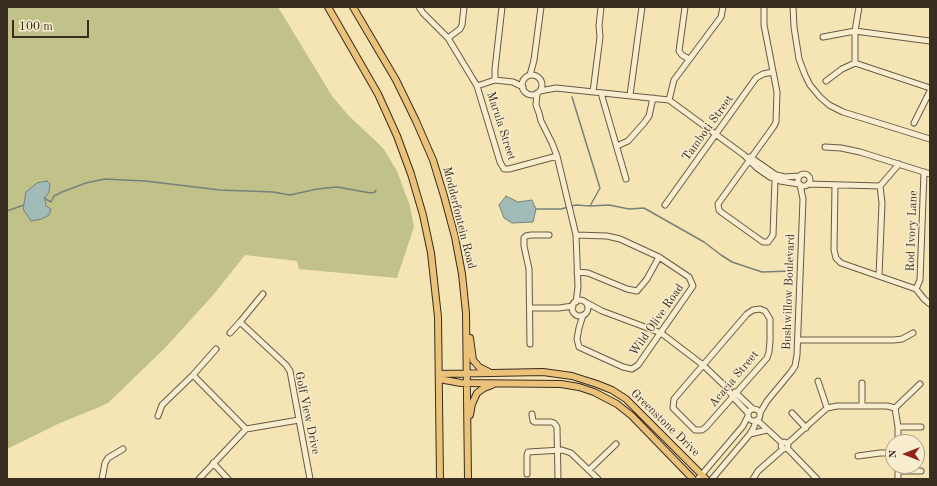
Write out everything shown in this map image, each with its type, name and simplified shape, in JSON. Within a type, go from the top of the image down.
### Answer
[{"type":"main road","points":[[328,7],[378,94],[398,136],[423,215],[431,253],[438,317],[440,376],[440,479]]},
{"type":"main road","name":"Modderfontein Road","points":[[353,7],[396,80],[416,121],[433,160],[455,237],[462,274],[466,312],[468,479]]},
{"type":"main road","points":[[466,312],[473,360],[479,367],[492,373]]},
{"type":"main road","name":"Greenstone Drive","points":[[440,376],[526,372],[557,373],[584,379],[612,390],[626,399],[702,478]]},
{"type":"main road","name":"Greenstone Drive","points":[[440,376],[455,382],[467,383],[566,384],[579,387],[617,404],[632,416],[693,479]]},
{"type":"main road","points":[[468,479],[470,414],[474,397],[484,388],[503,383]]},
{"type":"street","name":"Marula Street","points":[[419,7],[448,38],[477,86],[500,162],[504,169],[557,156]]},
{"type":"street","points":[[448,38],[460,29],[462,25],[464,7]]},
{"type":"street","points":[[495,80],[494,69],[502,7]]},
{"type":"street","points":[[530,75],[534,60],[541,7]]},
{"type":"street","points":[[593,92],[600,37],[599,26],[601,7]]},
{"type":"street","points":[[630,95],[642,7]]},
{"type":"street","points":[[684,7],[680,51],[682,55],[689,59]]},
{"type":"street","points":[[669,100],[674,80],[721,17],[724,7]]},
{"type":"street","points":[[764,7],[764,25],[777,92],[776,122],[720,201],[718,207],[721,212],[763,242],[768,242],[773,235],[776,178]]},
{"type":"street","points":[[793,7],[794,27],[799,59],[808,80],[820,97],[830,105],[843,112],[930,139]]},
{"type":"street","points":[[855,63],[855,31],[859,7]]},
{"type":"street","points":[[823,37],[855,31],[930,41]]},
{"type":"street","points":[[534,60],[536,76]]},
{"type":"street","points":[[826,80],[842,69],[855,63],[930,88]]},
{"type":"street","name":"Tamboti Street","points":[[665,205],[756,78],[763,74],[773,72]]},
{"type":"street","points":[[513,82],[530,75],[536,76],[542,82],[556,88],[669,100],[776,178],[805,183],[812,181],[818,184],[880,186]]},
{"type":"street","points":[[523,87],[525,78]]},
{"type":"street","points":[[477,86],[495,80],[513,82],[523,87],[536,105],[541,122],[557,156],[576,236],[578,287],[574,304]]},
{"type":"street","points":[[536,105],[538,92],[542,82]]},
{"type":"street","points":[[528,94],[534,94],[556,88]]},
{"type":"street","points":[[914,123],[930,91]]},
{"type":"street","points":[[601,93],[626,179]]},
{"type":"street","points":[[616,146],[628,141],[644,123],[649,116],[653,98]]},
{"type":"street","points":[[825,147],[841,148],[860,152],[930,174]]},
{"type":"street","points":[[878,276],[882,203],[880,186],[899,164]]},
{"type":"street","name":"Rod Ivory Lane","points":[[916,289],[920,280],[924,172]]},
{"type":"street","points":[[776,178],[805,174],[805,183]]},
{"type":"street","name":"Bushwillow Boulevard","points":[[760,414],[767,401],[795,366],[797,355],[803,199],[805,183],[798,181],[799,176]]},
{"type":"street","points":[[835,185],[834,255],[838,261],[916,289],[930,304]]},
{"type":"street","points":[[530,344],[529,269],[524,246],[524,238],[531,235],[548,235]]},
{"type":"street","name":"Wild Olive Road","points":[[576,236],[613,237],[659,257],[689,277],[693,286],[638,365],[632,369],[627,369],[579,347],[577,339],[583,315]]},
{"type":"street","points":[[577,272],[594,275],[627,290],[637,291],[647,279],[659,257]]},
{"type":"street","points":[[578,287],[588,310]]},
{"type":"street","points":[[230,333],[263,294]]},
{"type":"street","points":[[530,308],[559,308],[585,302],[602,311],[661,333],[703,365],[735,395],[759,411],[768,430]]},
{"type":"street","name":"Wild Olive Road","points":[[574,304],[579,328]]},
{"type":"street","points":[[559,308],[583,315],[588,310],[602,311]]},
{"type":"street","name":"Acacia Street","points":[[750,311],[765,311],[770,319],[769,352],[767,358],[702,430],[695,430],[673,408],[674,399],[703,365],[750,311]]},
{"type":"street","name":"Golf View Drive","points":[[240,322],[286,365],[290,371],[310,479]]},
{"type":"street","points":[[798,340],[894,340],[902,339],[913,333]]},
{"type":"street","points":[[158,416],[162,405],[194,375],[216,349]]},
{"type":"street","points":[[194,375],[246,428]]},
{"type":"street","points":[[818,381],[827,408]]},
{"type":"street","points":[[862,383],[862,406]]},
{"type":"street","points":[[895,408],[920,384]]},
{"type":"street","points":[[735,395],[748,414],[750,420],[756,421],[768,430],[817,479]]},
{"type":"street","name":"Bushwillow Boulevard","points":[[754,409],[767,401]]},
{"type":"street","points":[[753,479],[758,471],[827,408],[837,406],[887,406],[895,408]]},
{"type":"street","points":[[895,408],[898,434]]},
{"type":"street","points":[[702,478],[743,426],[748,414],[754,409]]},
{"type":"street","points":[[792,412],[806,428]]},
{"type":"street","points":[[532,414],[533,421],[535,422],[551,422],[556,424],[558,479]]},
{"type":"street","points":[[712,479],[750,434],[760,414]]},
{"type":"street","points":[[199,479],[246,428],[299,420]]},
{"type":"street","points":[[898,427],[921,427]]},
{"type":"street","points":[[750,434],[768,430]]},
{"type":"street","points":[[589,470],[616,444]]},
{"type":"street","points":[[102,479],[105,463],[108,458],[123,450]]},
{"type":"street","points":[[527,474],[528,452],[557,450],[571,452],[598,479]]},
{"type":"street","points":[[858,456],[885,452]]},
{"type":"street","points":[[213,463],[228,479]]},
{"type":"green space","points":[[7,7],[278,7],[332,96],[348,115],[383,148],[397,171],[410,206],[414,227],[397,278],[299,269],[297,261],[245,255],[214,294],[165,348],[108,403],[60,423],[7,449]]},
{"type":"water","points":[[47,181],[50,184],[49,192],[45,198],[46,206],[51,209],[49,215],[42,219],[31,221],[23,209],[26,192],[37,183]]},
{"type":"water","points":[[506,196],[518,202],[532,200],[536,209],[533,222],[512,223],[504,218],[499,205]]},
{"type":"waterway","points":[[572,97],[600,188],[590,206]]},
{"type":"waterway","points":[[44,198],[51,202],[54,196],[62,192],[86,183],[105,179],[145,181],[220,190],[273,192],[290,195],[317,189],[337,187],[371,193],[375,192],[376,190]]},
{"type":"waterway","points":[[7,211],[24,205]]},
{"type":"waterway","points":[[536,209],[561,209],[576,205],[609,205],[629,209],[644,208],[704,242],[732,262],[762,272],[791,271]]}]
